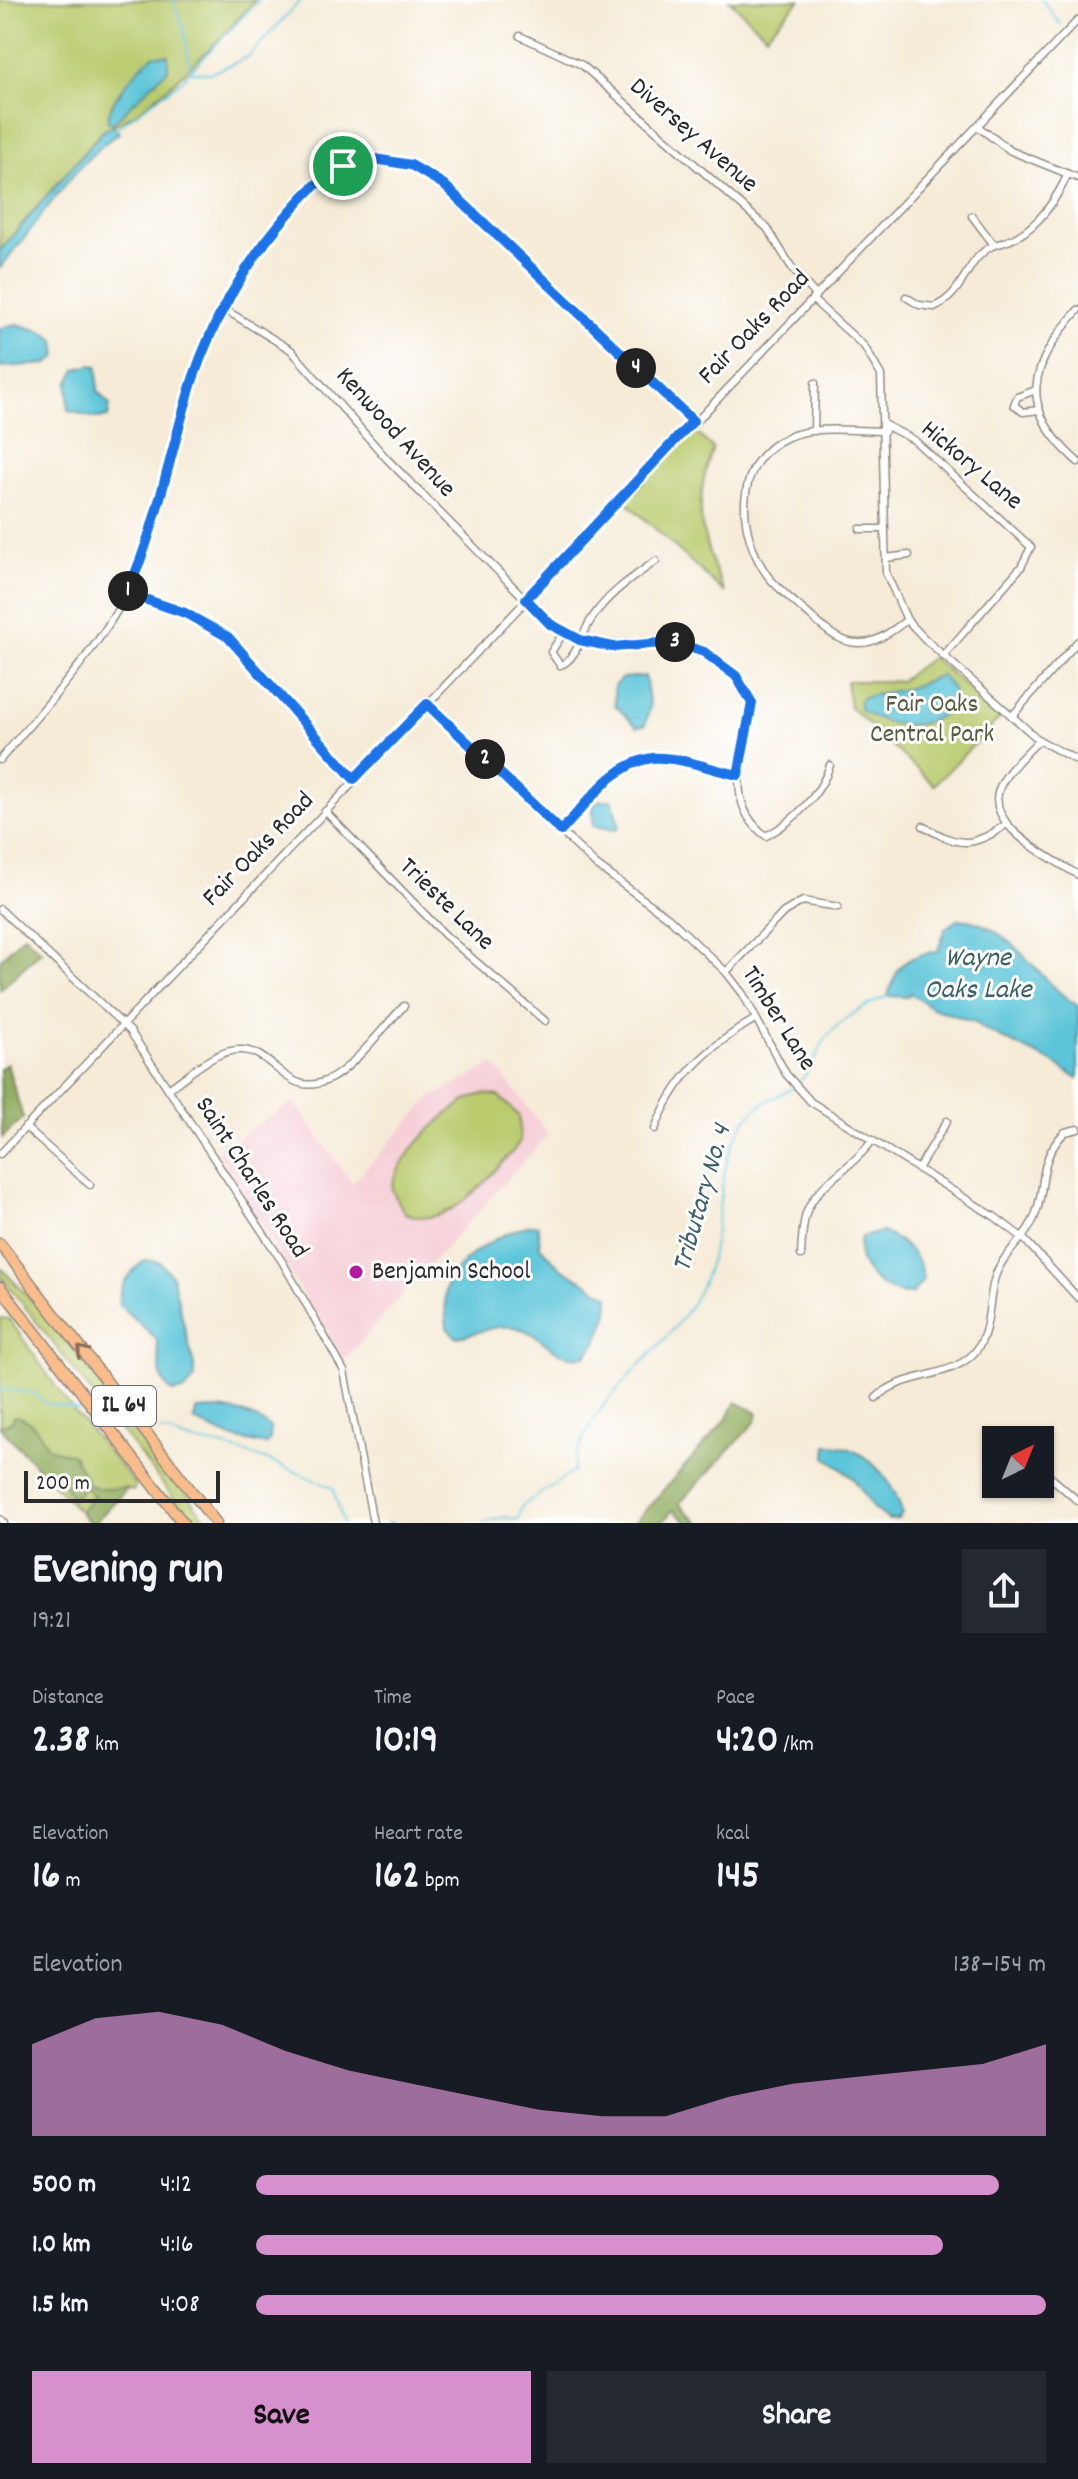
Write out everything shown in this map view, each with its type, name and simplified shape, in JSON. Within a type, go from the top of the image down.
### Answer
[{"type":"main road","name":"IL 64","points":[[0,1244],[216,1523]]},
{"type":"main road","name":"IL 64","points":[[0,1287],[182,1523]]},
{"type":"street","name":"Fair Oaks Road","points":[[0,1154],[693,421],[1078,20]]},
{"type":"street","name":"Diversey Avenue","points":[[520,36],[569,57],[591,73],[767,228],[814,297],[873,355],[883,384],[886,573],[907,620]]},
{"type":"street","points":[[977,126],[1003,147],[1078,178]]},
{"type":"street","points":[[0,760],[75,667],[127,593],[152,531],[194,377],[224,309],[276,228],[320,180],[350,163],[392,161],[411,165],[443,184],[693,421]]},
{"type":"street","points":[[906,297],[926,307],[947,302],[958,291],[978,255],[994,245],[1014,239],[1038,220],[1068,174]]},
{"type":"street","points":[[972,216],[994,245]]},
{"type":"street","name":"Kenwood Avenue","points":[[224,309],[291,350],[387,459],[550,624],[580,640],[613,647],[674,642],[715,658],[736,676],[752,703],[738,775]]},
{"type":"street","points":[[1078,310],[1045,352],[1036,390],[1039,410],[1052,437],[1078,462]]},
{"type":"street","points":[[814,431],[815,383]]},
{"type":"street","points":[[1036,390],[1017,397],[1014,405],[1023,412],[1039,410]]},
{"type":"street","name":"Hickory Lane","points":[[907,620],[875,640],[860,643],[840,639],[780,589],[758,560],[743,506],[751,474],[764,454],[778,443],[814,431],[885,428],[914,440],[1031,547],[1021,567],[943,656]]},
{"type":"street","points":[[860,529],[885,529]]},
{"type":"street","points":[[886,558],[909,555]]},
{"type":"street","points":[[564,632],[551,652],[555,663],[560,665],[569,661],[592,618],[618,589],[656,561]]},
{"type":"street","points":[[127,593],[185,613],[228,637],[354,779]]},
{"type":"street","points":[[907,620],[943,656],[1039,740],[1078,761]]},
{"type":"street","points":[[1012,716],[1078,641]]},
{"type":"street","name":"Timber Lane","points":[[427,704],[603,871],[669,918],[726,972],[796,1086],[821,1110],[978,1205],[1023,1238],[1078,1298]]},
{"type":"street","points":[[1039,740],[1001,784],[997,798],[1005,825],[1078,875]]},
{"type":"street","points":[[561,831],[617,773],[639,761],[664,759],[738,775],[748,820],[766,836],[785,826],[814,795],[830,765]]},
{"type":"street","name":"Trieste Lane","points":[[325,811],[445,935],[545,1021]]},
{"type":"street","points":[[923,826],[967,843],[984,840],[1005,825]]},
{"type":"street","points":[[726,972],[771,924],[803,901],[838,907]]},
{"type":"street","name":"Saint Charles Road","points":[[0,909],[123,1023],[283,1263],[344,1371],[373,1523]]},
{"type":"street","points":[[168,1089],[216,1056],[240,1050],[260,1055],[294,1082],[311,1085],[329,1080],[404,1006]]},
{"type":"street","points":[[655,1129],[668,1098],[696,1062],[717,1042],[755,1019]]},
{"type":"street","points":[[918,1169],[947,1121]]},
{"type":"street","points":[[25,1127],[90,1185]]},
{"type":"street","points":[[876,1398],[894,1385],[956,1366],[973,1353],[984,1334],[998,1268],[1023,1238],[1036,1215],[1049,1150],[1065,1132],[1077,1130]]},
{"type":"street","points":[[801,1255],[810,1204],[824,1187],[855,1163],[871,1142]]},
{"type":"street","points":[[1054,1480],[1078,1500]]},
{"type":"street","points":[[0,1519],[4,1523]]},
{"type":"shaded area","name":"Benjamin School","points":[[494,1064],[548,1134],[343,1361],[217,1151],[294,1101],[352,1184],[430,1098]]},
{"type":"green space","points":[[0,0],[255,0],[222,37],[170,86],[135,114],[101,132],[0,250]]},
{"type":"green space","points":[[729,0],[800,0],[766,35]]},
{"type":"green space","points":[[693,430],[713,448],[702,487],[702,522],[710,555],[725,593],[625,501]]},
{"type":"green space","name":"Fair Oaks Central Park","points":[[932,657],[1001,717],[934,785],[850,707],[846,681],[900,681]]},
{"type":"green space","points":[[24,935],[41,951],[0,990],[0,960]]},
{"type":"green space","points":[[7,1064],[23,1118],[2,1138],[0,1069]]},
{"type":"green space","points":[[484,1094],[499,1096],[519,1116],[520,1141],[514,1150],[478,1188],[450,1210],[435,1216],[420,1217],[404,1212],[392,1190],[403,1163],[442,1118],[471,1098]]},
{"type":"green space","points":[[0,1267],[49,1318],[209,1523],[193,1523],[0,1275]]},
{"type":"green space","points":[[0,1318],[9,1319],[68,1404],[136,1485],[133,1491],[127,1489],[94,1523],[90,1523],[0,1427]]},
{"type":"green space","points":[[736,1402],[758,1413],[756,1421],[679,1504],[699,1523],[688,1523],[673,1510],[661,1523],[634,1523],[726,1420]]},
{"type":"green space","points":[[14,1416],[30,1423],[48,1448],[73,1455],[89,1485],[101,1489],[127,1488],[94,1523],[90,1523],[80,1512],[94,1495],[86,1488],[72,1498],[59,1476],[43,1473],[0,1427],[12,1421]]},
{"type":"water","points":[[154,55],[168,55],[168,69],[113,123],[108,122],[118,96],[132,76]]},
{"type":"water","points":[[113,125],[119,133],[72,177],[0,268],[0,251],[102,132]]},
{"type":"water","points":[[17,324],[44,332],[55,340],[57,356],[48,364],[0,367],[0,328]]},
{"type":"water","points":[[92,365],[97,367],[98,392],[110,405],[108,417],[94,418],[68,410],[68,384],[76,369]]},
{"type":"water","points":[[941,675],[953,689],[954,703],[934,719],[909,725],[896,724],[860,709],[860,700],[864,697],[909,688]]},
{"type":"water","points":[[645,676],[650,707],[645,725],[637,727],[615,705],[614,686],[622,678]]},
{"type":"water","points":[[599,800],[612,800],[619,826],[616,830],[593,826],[593,805]]},
{"type":"water","name":"Wayne Oaks Lake","points":[[958,919],[976,922],[993,930],[1078,1006],[1078,1079],[975,1022],[932,1008],[910,993],[907,997],[888,996],[899,969],[910,959],[938,951],[945,929]]},
{"type":"water","points":[[538,1225],[540,1247],[561,1268],[609,1296],[603,1328],[585,1356],[563,1354],[535,1335],[518,1328],[495,1328],[456,1337],[447,1328],[446,1289],[458,1268],[494,1240]]},
{"type":"water","points":[[882,1232],[904,1245],[919,1263],[923,1280],[912,1294],[880,1285],[865,1269],[859,1248],[861,1237]]},
{"type":"water","points":[[146,1260],[160,1262],[172,1276],[194,1366],[195,1378],[185,1391],[172,1392],[167,1386],[161,1374],[156,1338],[119,1305],[120,1292],[126,1279]]},
{"type":"water","points":[[196,1410],[239,1412],[259,1420],[270,1428],[270,1440],[266,1445],[229,1437],[194,1421]]},
{"type":"water","points":[[827,1445],[853,1451],[875,1466],[898,1501],[902,1513],[898,1519],[889,1520],[875,1509],[853,1478],[826,1457]]},
{"type":"waterway","points":[[173,0],[183,25],[191,72],[211,73],[248,57],[301,0]]},
{"type":"waterway","points":[[115,129],[181,81],[259,0]]},
{"type":"waterway","points":[[1042,0],[1060,24]]},
{"type":"waterway","name":"Tributary No. 4","points":[[483,1523],[504,1517],[518,1520],[522,1506],[573,1472],[580,1446],[592,1423],[623,1383],[676,1326],[703,1283],[715,1236],[725,1168],[742,1126],[766,1102],[797,1085],[827,1037],[840,1023],[888,996]]},
{"type":"waterway","name":"Tributary No. 4","points":[[0,1389],[34,1393],[45,1403],[84,1411]]},
{"type":"waterway","name":"Tributary No. 4","points":[[161,1431],[250,1454],[333,1488],[343,1523]]},
{"type":"waterway","name":"Tributary No. 4","points":[[387,1523],[392,1523]]},
{"type":"place","name":"Benjamin School","points":[[356,1272]]},
{"type":"route","points":[[375,159],[392,161],[411,165],[443,184],[693,421],[526,599],[550,624],[580,640],[613,647],[674,642],[693,646],[715,658],[736,676],[752,703],[738,775],[654,758],[639,761],[608,781],[561,831],[427,704],[354,779],[228,637],[185,613],[127,593],[152,531],[194,377],[224,309],[246,270],[276,228],[306,192],[343,166],[375,159]]}]
